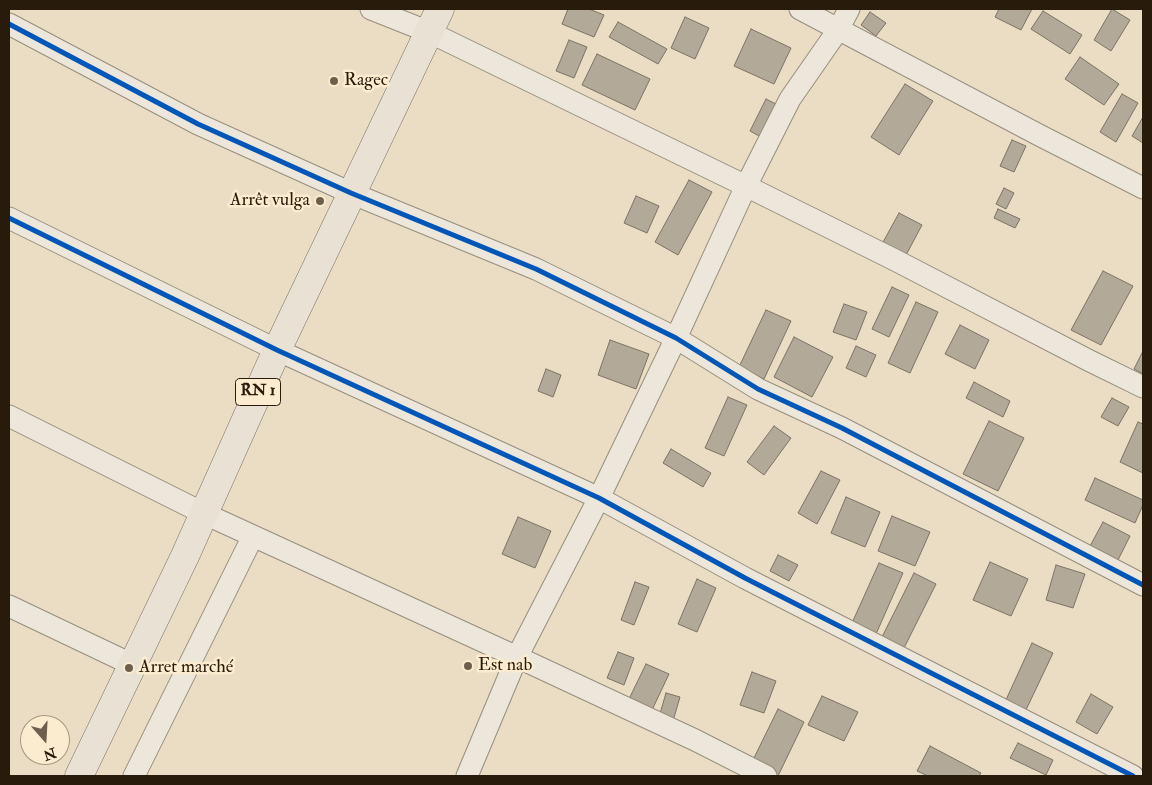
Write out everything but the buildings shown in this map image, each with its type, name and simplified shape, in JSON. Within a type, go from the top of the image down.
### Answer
[{"type":"highway","name":"RN 1","points":[[80,776],[185,556],[277,350],[435,20]]},
{"type":"street","points":[[370,9],[435,20],[746,186],[1143,387]]},
{"type":"street","points":[[800,9],[1143,188]]},
{"type":"street","points":[[467,776],[517,656],[598,498],[676,338],[746,186],[790,99],[838,30],[849,9]]},
{"type":"street","points":[[9,24],[198,124],[351,193],[536,269],[676,338],[758,389],[842,428],[1143,585]]},
{"type":"street","points":[[9,218],[277,350],[598,498],[745,578],[1133,776]]},
{"type":"street","points":[[9,416],[203,513],[517,656],[695,740],[766,776]]},
{"type":"street","points":[[134,776],[253,536]]},
{"type":"street","points":[[9,606],[133,665]]},
{"type":"cycle path","points":[[9,24],[198,124],[351,193],[536,269],[676,338],[758,389],[842,428],[1143,585]]},
{"type":"cycle path","points":[[9,218],[277,350],[599,498],[745,578],[1133,776]]},
{"type":"place","name":"Ragec","points":[[334,81]]},
{"type":"place","name":"Arrêt vulga","points":[[320,201]]},
{"type":"place","name":"Est nab","points":[[468,666]]},
{"type":"place","name":"Arret marché","points":[[129,668]]}]
